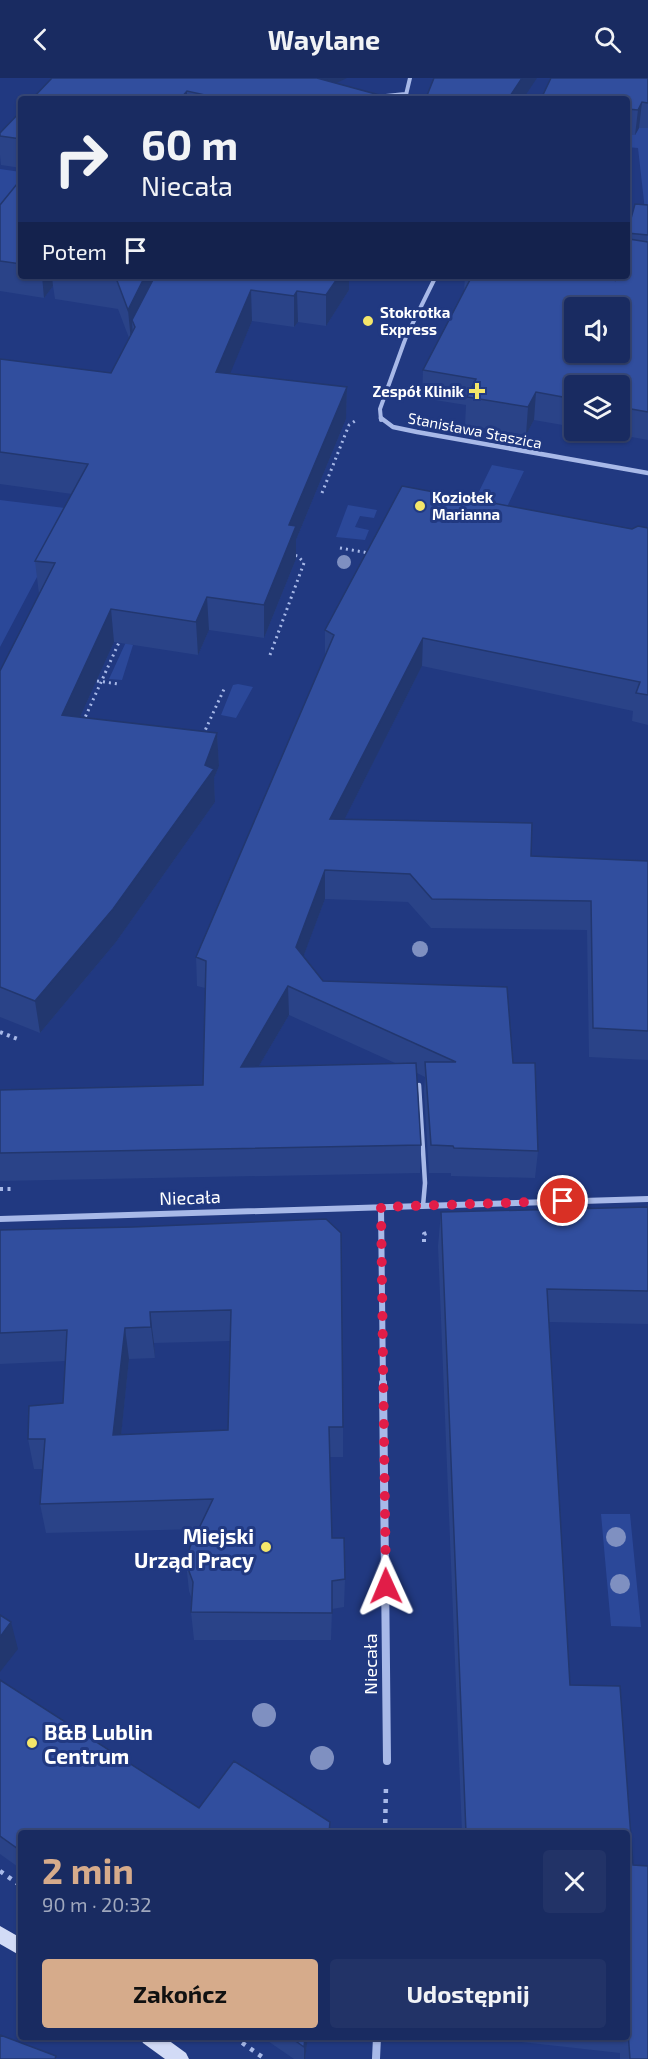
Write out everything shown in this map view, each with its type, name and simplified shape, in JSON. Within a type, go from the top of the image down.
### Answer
[{"type":"street","points":[[405,96],[410,78]]},
{"type":"street","name":"Stanisława Staszica","points":[[435,279],[406,337],[380,409],[381,420],[393,426],[417,432],[648,473]]},
{"type":"street","name":"Niecała","points":[[0,1219],[648,1199]]},
{"type":"street","name":"Niecała","points":[[381,1207],[387,1761]]},
{"type":"street","points":[[0,1934],[18,1946]]},
{"type":"street","points":[[153,2040],[180,2059]]},
{"type":"street","points":[[376,2059],[377,2040]]},
{"type":"lane","points":[[419,1085],[423,1206]]},
{"type":"path","points":[[322,493],[349,425],[359,419]]},
{"type":"path","points":[[316,480],[327,481]]},
{"type":"path","points":[[340,548],[369,553],[374,542]]},
{"type":"path","points":[[270,655],[304,563],[298,556],[286,554]]},
{"type":"path","points":[[79,730],[99,681],[123,633]]},
{"type":"path","points":[[99,681],[119,684]]},
{"type":"path","points":[[202,737],[225,687]]},
{"type":"path","points":[[0,1032],[20,1040]]},
{"type":"path","points":[[385,1830],[387,1761]]},
{"type":"path","points":[[0,1871],[18,1884]]},
{"type":"path","points":[[238,2040],[265,2059]]},
{"type":"shaded area","points":[[639,128],[648,128],[648,237],[638,148],[630,147],[630,135],[635,135]]},
{"type":"shaded area","points":[[0,169],[18,172],[18,212],[0,233]]},
{"type":"shaded area","points":[[492,465],[524,471],[497,528],[464,522]]},
{"type":"shaded area","points":[[0,500],[73,509],[0,647]]},
{"type":"shaded area","points":[[348,505],[377,510],[374,518],[360,516],[355,527],[369,530],[365,540],[336,537]]},
{"type":"shaded area","points":[[126,642],[133,645],[122,680],[109,679]]},
{"type":"shaded area","points":[[233,685],[253,687],[236,718],[221,715]]},
{"type":"shaded area","points":[[601,1514],[630,1514],[641,1627],[611,1626]]},
{"type":"building","points":[[52,78],[317,78],[383,96],[210,96],[187,91],[183,96],[35,96]]},
{"type":"building","points":[[434,78],[522,78],[510,96],[427,96]]},
{"type":"building","points":[[551,78],[648,78],[648,103],[642,102],[638,110],[630,109],[630,96],[542,96]]},
{"type":"building","points":[[18,114],[18,139],[0,136],[0,133]]},
{"type":"building","points":[[18,183],[18,264],[0,261],[0,205]]},
{"type":"building","points":[[635,204],[648,205],[648,235],[630,233],[630,222]]},
{"type":"building","points":[[630,239],[648,242],[648,412],[630,409],[630,375],[564,375],[564,397],[536,392],[528,407],[467,397],[476,379],[423,370],[470,279],[630,279]]},
{"type":"building","points":[[116,279],[144,279],[128,310]]},
{"type":"building","points":[[153,279],[337,279],[326,295],[297,291],[294,296],[251,290],[216,372],[347,387],[289,525],[296,526],[264,605],[207,597],[196,622],[111,609],[62,715],[217,733],[205,765],[214,769],[113,909],[35,1001],[0,987],[0,671],[55,563],[35,561],[88,464],[0,452],[0,359],[111,373],[135,327],[132,320]]},
{"type":"building","points":[[402,486],[632,529],[638,526],[648,528],[648,695],[636,693],[640,682],[423,638],[330,819],[532,823],[531,856],[648,861],[648,1031],[593,1028],[591,901],[432,899],[410,874],[325,870],[296,947],[323,981],[507,987],[513,1063],[535,1063],[538,1151],[431,1145],[425,1062],[456,1062],[288,986],[241,1067],[416,1063],[421,1145],[0,1153],[0,1090],[203,1085],[206,961],[196,957],[334,635],[325,630]]},
{"type":"building","points":[[648,1207],[648,1291],[547,1289],[570,1685],[620,1686],[633,1865],[648,1866],[648,2059],[630,2059],[630,1830],[466,1830],[441,1212]]},
{"type":"building","points":[[326,1219],[341,1233],[343,1427],[329,1427],[332,1538],[344,1538],[345,1579],[332,1581],[332,1613],[191,1612],[193,1582],[186,1563],[190,1547],[213,1499],[40,1504],[45,1439],[28,1439],[29,1406],[63,1403],[67,1330],[0,1333],[0,1230]],"holes":[[[231,1310],[228,1430],[113,1435],[125,1328],[151,1327],[150,1312]]]},
{"type":"building","points":[[0,1615],[11,1622],[0,1637]]},
{"type":"building","name":"B&B Lublin Centrum","points":[[0,1680],[199,1808],[234,1761],[330,1822],[329,1830],[18,1830],[18,1849],[0,1836]]},
{"type":"building","points":[[0,2035],[56,2056],[55,2059],[0,2059]]},
{"type":"building","points":[[294,2040],[305,2040],[304,2047]]},
{"type":"place","name":"Stokrotka Express","points":[[368,321]]},
{"type":"place","name":"Zespół Klinik","points":[[477,391]]},
{"type":"place","name":"Koziołek Marianna","points":[[420,506]]},
{"type":"place","name":"Miejski Urząd Pracy","points":[[266,1547]]},
{"type":"place","name":"B&B Lublin Centrum","points":[[32,1743]]},
{"type":"route","points":[[386,1586],[381,1207],[563,1201]]}]
